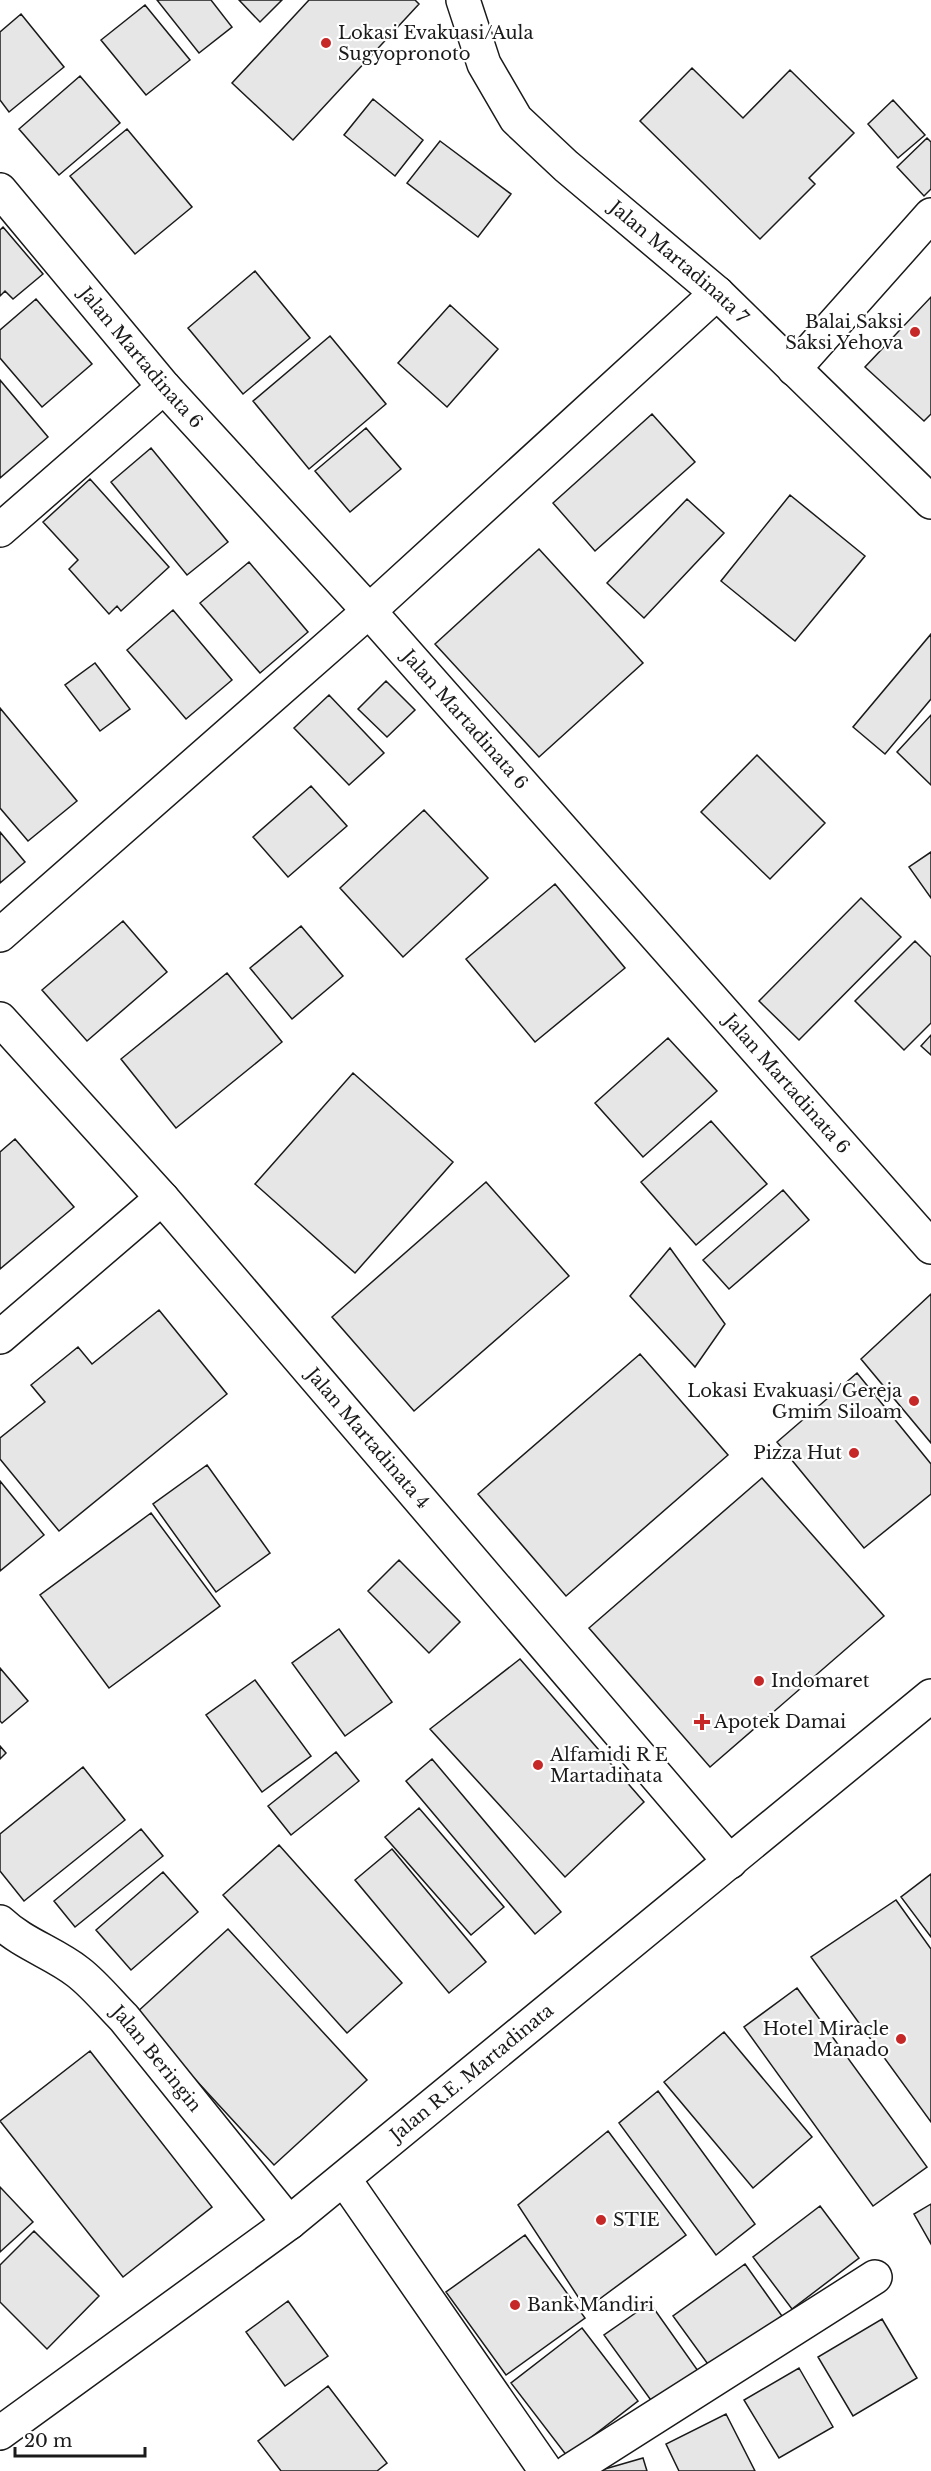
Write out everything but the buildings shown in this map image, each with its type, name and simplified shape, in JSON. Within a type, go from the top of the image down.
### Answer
[{"type":"main road","name":"Jalan Martadinata 7","points":[[463,0],[484,64],[516,119],[566,166],[717,293],[931,502]]},
{"type":"main road","name":"Jalan Martadinata 6","points":[[0,190],[164,387],[369,611],[931,1247]]},
{"type":"main road","points":[[794,369],[931,215]]},
{"type":"main road","points":[[0,936],[369,611],[717,293]]},
{"type":"main road","points":[[0,530],[164,387]]},
{"type":"main road","name":"Jalan Martadinata 4","points":[[0,1019],[162,1198],[730,1862]]},
{"type":"main road","points":[[0,1337],[162,1198]]},
{"type":"main road","name":"Jalan R.E. Martadinata","points":[[0,2433],[290,2223],[931,1696]]},
{"type":"main road","name":"Jalan Beringin","points":[[0,1922],[25,1941],[78,1971],[124,2018],[290,2223]]},
{"type":"main road","points":[[344,2179],[546,2471]]},
{"type":"main road","points":[[570,2471],[875,2277]]},
{"type":"place","name":"Lokasi Evakuasi/Aula Sugyopronoto","points":[[326,43]]},
{"type":"place","name":"Balai Saksi Saksi Yehova","points":[[915,332]]},
{"type":"place","name":"Lokasi Evakuasi/Gereja Gmim Siloam","points":[[914,1401]]},
{"type":"place","name":"Pizza Hut","points":[[854,1453]]},
{"type":"place","name":"Indomaret","points":[[759,1681]]},
{"type":"place","name":"Apotek Damai","points":[[702,1722]]},
{"type":"place","name":"Alfamidi R E Martadinata","points":[[538,1765]]},
{"type":"place","name":"Hotel Miracle Manado","points":[[901,2039]]},
{"type":"place","name":"STIE","points":[[601,2220]]},
{"type":"place","name":"Bank Mandiri","points":[[515,2305]]}]
